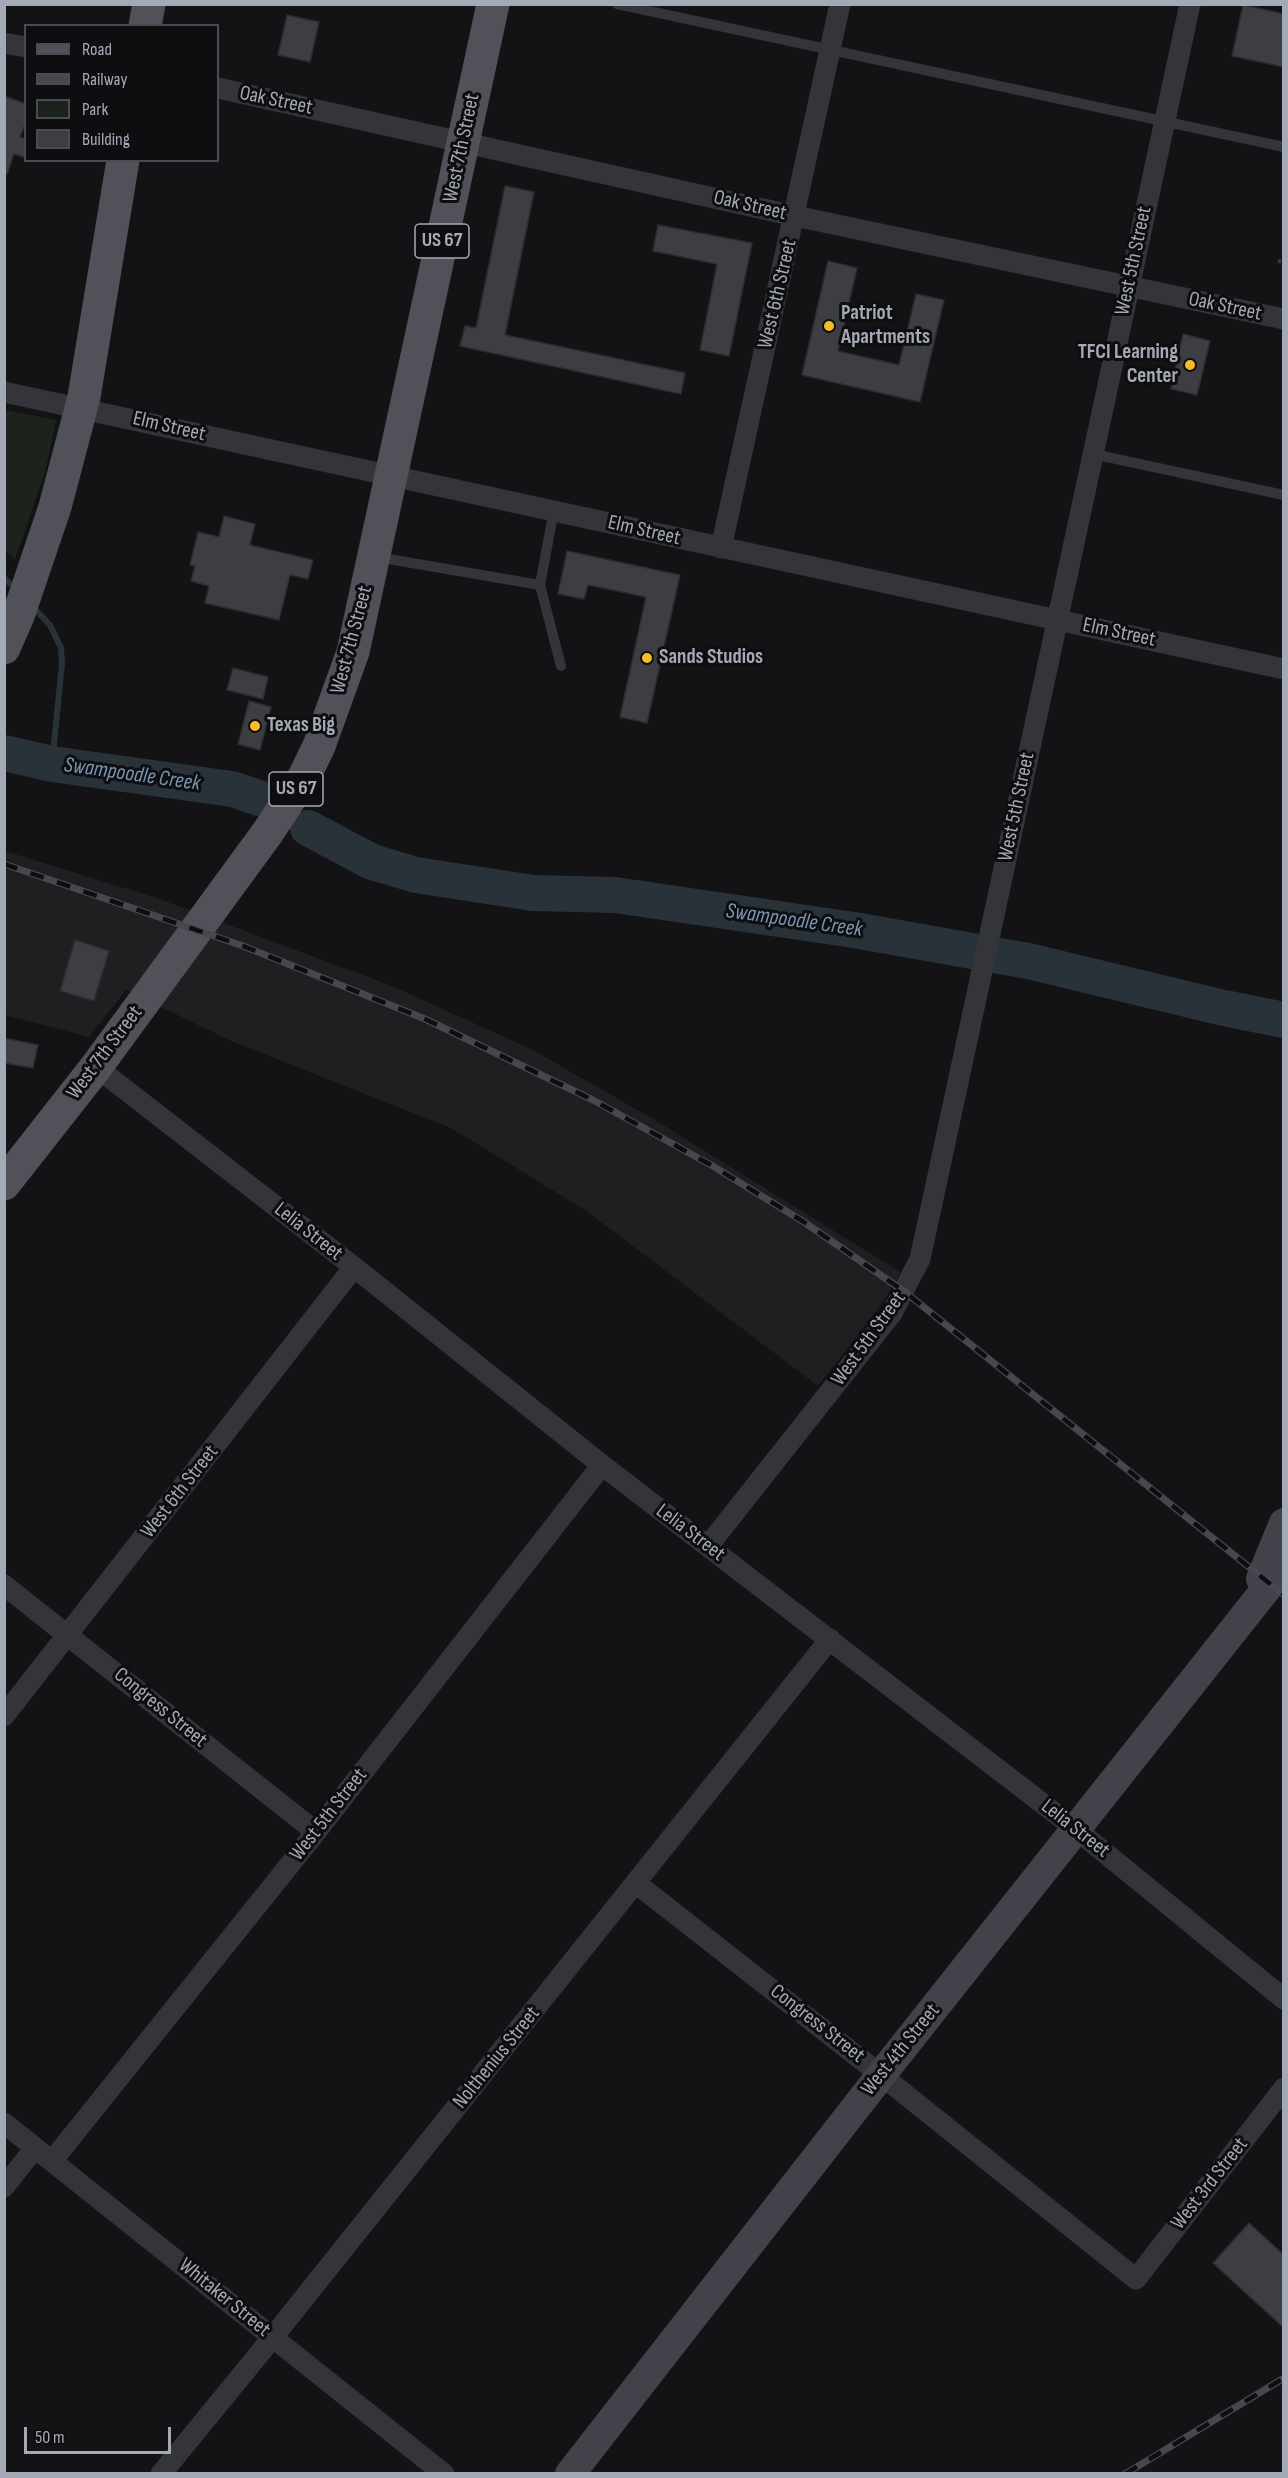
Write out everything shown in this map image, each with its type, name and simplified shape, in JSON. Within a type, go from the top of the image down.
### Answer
[{"type":"main road","points":[[145,24],[149,4]]},
{"type":"main road","name":"West 7th Street","points":[[4,1184],[96,1067],[274,824],[304,777],[320,746],[353,652],[493,4]]},
{"type":"main road","points":[[4,648],[18,616],[55,507],[84,397],[123,162]]},
{"type":"main road","name":"West 4th Street","points":[[1235,1629],[1262,1577],[1284,1523]]},
{"type":"main road","name":"West 4th Street","points":[[570,2474],[1277,1573]]},
{"type":"street","name":"West 6th Street","points":[[721,548],[840,4]]},
{"type":"street","name":"West 5th Street","points":[[708,1546],[892,1313],[905,1292],[920,1259],[1190,4]]},
{"type":"street","points":[[4,43],[24,48]]},
{"type":"street","name":"Oak Street","points":[[219,88],[795,216],[1284,319]]},
{"type":"street","name":"Elm Street","points":[[4,392],[70,404],[391,477],[554,510],[1284,669]]},
{"type":"street","name":"Lelia Street","points":[[96,1067],[354,1267],[602,1465],[1077,1830],[1284,1999]]},
{"type":"street","name":"West 6th Street","points":[[4,1716],[354,1267]]},
{"type":"street","name":"West 5th Street","points":[[4,2187],[43,2154],[316,1832],[602,1465]]},
{"type":"street","name":"Congress Street","points":[[4,1585],[316,1832]]},
{"type":"street","name":"Nolthenius Street","points":[[161,2474],[637,1884],[830,1639]]},
{"type":"street","name":"Congress Street","points":[[637,1884],[1136,2279]]},
{"type":"street","name":"West 3rd Street","points":[[1136,2279],[1284,2088]]},
{"type":"street","name":"Whitaker Street","points":[[4,2123],[444,2474]]},
{"type":"lane","points":[[616,4],[830,52],[1284,147]]},
{"type":"lane","points":[[1093,454],[1284,495]]},
{"type":"lane","points":[[554,510],[540,585],[561,666]]},
{"type":"lane","points":[[374,557],[540,585]]},
{"type":"shaded area","points":[[5,851],[157,898],[392,986],[531,1049],[655,1120],[900,1272],[897,1279],[878,1309],[818,1386],[585,1210],[451,1128],[231,1041],[126,990],[89,1037],[5,1015]]},
{"type":"green space","points":[[5,410],[56,420],[45,472],[15,560],[5,550]]},
{"type":"building","points":[[1243,5],[1284,14],[1284,67],[1232,56]]},
{"type":"building","points":[[287,15],[319,22],[310,62],[278,55]]},
{"type":"building","points":[[4,96],[24,103],[24,127],[20,137],[24,138],[24,157],[14,154],[7,174],[4,174]]},
{"type":"building","points":[[505,186],[534,192],[505,335],[685,373],[681,394],[460,346],[465,326],[476,328]]},
{"type":"building","points":[[658,225],[752,243],[729,356],[700,350],[717,264],[653,251]]},
{"type":"building","name":"Patriot Apartments","points":[[828,261],[857,268],[838,351],[899,365],[916,294],[944,300],[920,402],[802,375]]},
{"type":"building","name":"TFCI Learning Center","points":[[1183,334],[1210,341],[1197,395],[1171,389]]},
{"type":"building","points":[[224,516],[255,524],[250,545],[313,560],[308,579],[290,575],[279,620],[205,603],[209,586],[191,581],[195,566],[190,565],[198,532],[219,537]]},
{"type":"building","name":"Sands Studios","points":[[567,551],[680,575],[647,723],[620,717],[646,597],[588,585],[584,599],[558,594]]},
{"type":"building","points":[[233,668],[268,677],[263,699],[227,690]]},
{"type":"building","points":[[249,701],[271,707],[260,750],[238,744]]},
{"type":"building","points":[[75,940],[109,951],[94,1001],[60,991]]},
{"type":"building","points":[[4,1038],[38,1045],[33,1068],[4,1063]]},
{"type":"building","points":[[1249,2223],[1284,2255],[1284,2328],[1213,2263]]},
{"type":"waterway","points":[[4,578],[17,590]]},
{"type":"waterway","points":[[32,606],[50,625],[61,648],[62,663],[52,764]]},
{"type":"waterway","name":"Swampoodle Creek","points":[[4,753],[52,764],[232,789],[259,798]]},
{"type":"waterway","name":"Swampoodle Creek","points":[[308,828],[372,862],[416,875],[533,893],[615,895],[854,930],[1028,961],[1284,1020]]},
{"type":"railway","points":[[4,864],[243,946],[425,1019],[593,1100],[711,1165],[804,1222],[905,1292],[1284,1595]]},
{"type":"railway","points":[[1125,2474],[1284,2378]]},
{"type":"place","name":"Patriot Apartments","points":[[829,326]]},
{"type":"place","name":"TFCI Learning Center","points":[[1190,365]]},
{"type":"place","name":"Sands Studios","points":[[647,658]]},
{"type":"place","name":"Texas Big","points":[[255,726]]}]
